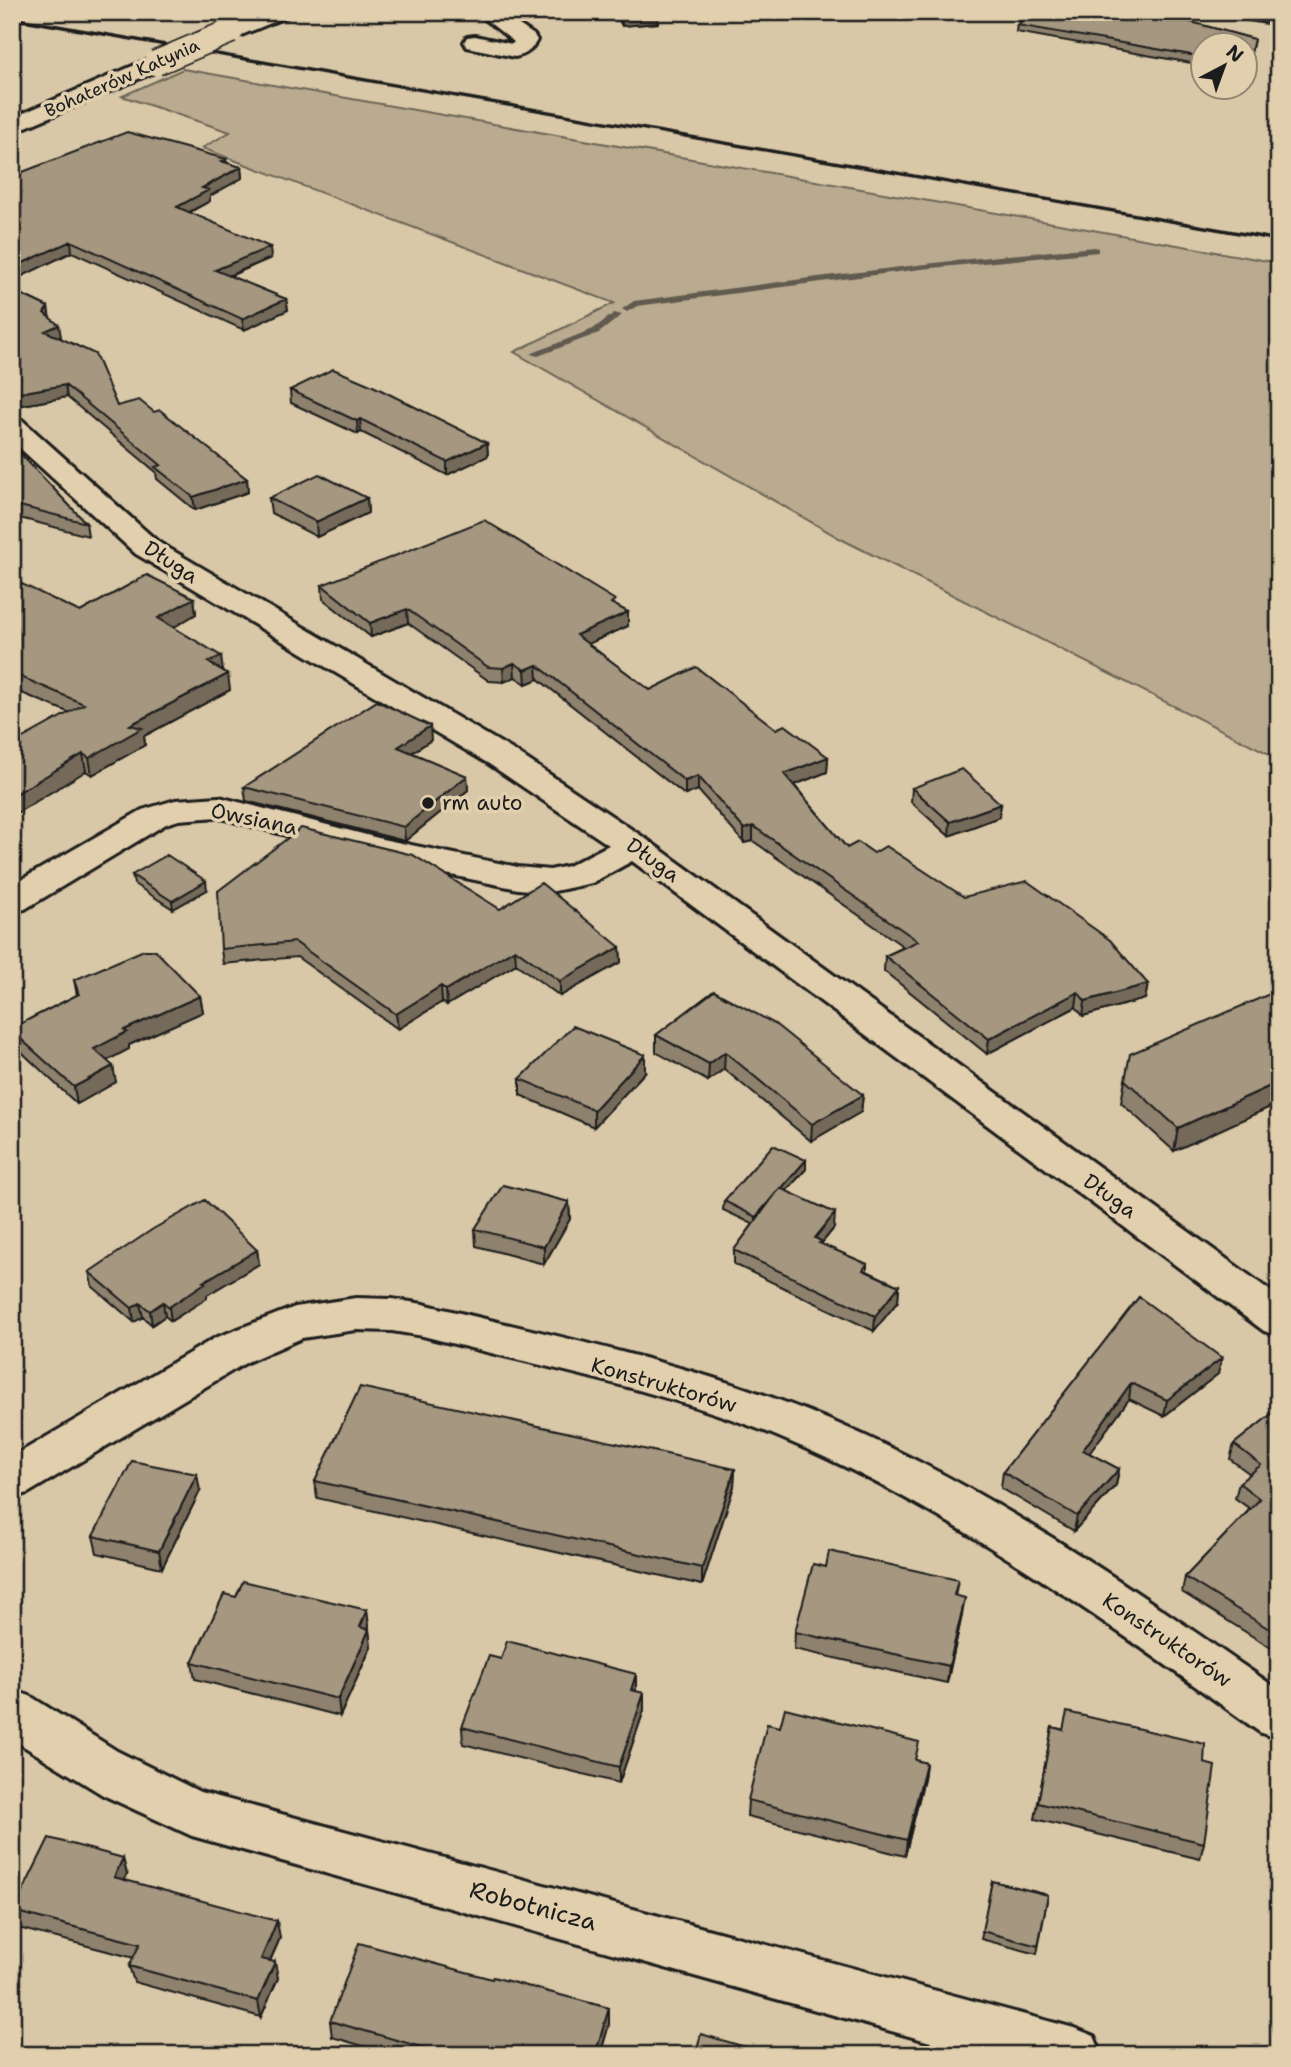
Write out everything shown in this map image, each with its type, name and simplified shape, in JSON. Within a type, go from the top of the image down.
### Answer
[{"type":"street","name":"Bohaterów Katynia","points":[[231,31],[263,12]]},
{"type":"street","name":"Bohaterów Katynia","points":[[12,126],[281,12]]},
{"type":"street","points":[[475,41],[514,51],[523,46],[526,40],[486,12]]},
{"type":"street","points":[[1238,12],[1279,18]]},
{"type":"street","name":"Długa","points":[[12,426],[147,548],[501,757],[634,846],[1279,1320]]},
{"type":"street","name":"Owsiana","points":[[12,901],[134,827],[175,810],[196,807],[219,807],[379,849],[518,878],[550,881],[579,875],[634,846]]},
{"type":"street","name":"Konstruktorów","points":[[12,1480],[231,1350],[295,1323],[356,1314],[392,1315],[423,1320],[686,1388],[794,1425],[906,1477],[1031,1550],[1160,1634],[1279,1718]]},
{"type":"street","name":"Robotnicza","points":[[12,1711],[82,1758],[138,1790],[192,1813],[1074,2055]]},
{"type":"shaded area","points":[[183,69],[1279,263],[1279,759],[841,539],[514,352],[614,303],[202,148],[230,132],[122,96]]},
{"type":"building","points":[[620,12],[658,12],[658,13],[622,16]]},
{"type":"building","points":[[1034,12],[1195,12],[1187,21],[1228,32],[1190,32],[1190,55],[1017,25]]},
{"type":"building","points":[[127,132],[226,159],[221,161],[241,167],[202,188],[209,190],[177,207],[270,247],[215,270],[286,299],[242,319],[71,241],[12,268],[12,176]]},
{"type":"building","points":[[12,290],[48,307],[44,313],[59,325],[45,331],[95,354],[117,406],[139,400],[154,412],[160,410],[247,479],[193,497],[155,467],[161,465],[65,385],[12,394]]},
{"type":"building","points":[[333,369],[487,443],[447,462],[360,419],[357,421],[290,390]]},
{"type":"building","points":[[12,445],[86,523],[12,504]]},
{"type":"building","points":[[319,474],[367,498],[316,522],[269,498]]},
{"type":"building","points":[[484,520],[615,600],[611,603],[628,612],[576,635],[650,690],[696,667],[776,729],[785,725],[828,757],[784,774],[847,848],[858,842],[874,853],[886,846],[964,897],[1027,881],[1110,940],[1148,984],[1085,1001],[1078,992],[989,1039],[885,956],[918,941],[753,826],[744,829],[698,776],[685,781],[537,665],[525,670],[514,663],[503,668],[488,667],[407,609],[370,623],[322,585]]},
{"type":"building","points":[[147,575],[194,598],[158,618],[221,656],[208,662],[228,674],[130,725],[142,728],[89,758],[83,754],[12,796],[12,744],[84,704],[12,673],[12,627],[15,626],[12,624],[12,585],[18,582],[80,612]]},
{"type":"building","points":[[377,701],[430,726],[398,747],[467,776],[404,827],[244,787]]},
{"type":"building","points":[[962,769],[1001,804],[950,822],[912,788]]},
{"type":"building","points":[[301,828],[413,855],[500,909],[541,883],[620,947],[560,981],[515,949],[446,990],[441,986],[396,1014],[295,942],[221,949],[218,891]]},
{"type":"building","points":[[167,855],[206,881],[172,901],[132,875]]},
{"type":"building","points":[[144,950],[155,950],[200,996],[124,1030],[127,1032],[94,1049],[113,1066],[74,1087],[12,1031],[12,1028],[79,994],[74,980]]},
{"type":"building","points":[[1279,990],[1279,1082],[1178,1128],[1125,1080],[1130,1054]]},
{"type":"building","points":[[714,991],[775,1024],[863,1095],[812,1124],[725,1052],[709,1064],[656,1035]]},
{"type":"building","points":[[573,1026],[645,1055],[594,1110],[520,1079]]},
{"type":"building","points":[[773,1145],[806,1160],[756,1217],[724,1201]]},
{"type":"building","points":[[503,1185],[569,1202],[544,1247],[475,1229]]},
{"type":"building","points":[[780,1188],[835,1213],[815,1238],[821,1241],[819,1243],[867,1264],[863,1270],[899,1286],[875,1316],[734,1250]]},
{"type":"building","points":[[205,1200],[257,1250],[203,1282],[205,1283],[169,1307],[163,1302],[150,1311],[140,1303],[132,1308],[89,1272],[153,1229]]},
{"type":"building","points":[[1139,1297],[1222,1358],[1167,1400],[1131,1383],[1083,1450],[1119,1469],[1077,1516],[1003,1472]]},
{"type":"building","points":[[360,1387],[735,1469],[702,1568],[315,1481]]},
{"type":"building","points":[[1279,1408],[1279,1635],[1185,1577],[1260,1499],[1239,1483],[1261,1465],[1234,1444]]},
{"type":"building","points":[[132,1461],[197,1474],[159,1551],[93,1536]]},
{"type":"building","points":[[829,1551],[958,1580],[954,1595],[965,1598],[949,1666],[795,1632],[813,1564],[826,1567]]},
{"type":"building","points":[[243,1581],[367,1610],[360,1627],[369,1630],[338,1699],[192,1662],[224,1594],[236,1597]]},
{"type":"building","points":[[507,1641],[636,1674],[631,1690],[644,1693],[619,1767],[462,1727],[489,1656],[501,1659]]},
{"type":"building","points":[[785,1708],[919,1742],[915,1760],[926,1763],[907,1840],[748,1800],[767,1724],[780,1727]]},
{"type":"building","points":[[1067,1712],[1205,1744],[1204,1763],[1215,1766],[1204,1843],[1038,1803],[1052,1727],[1063,1730]]},
{"type":"building","points":[[49,1838],[123,1858],[114,1877],[277,1921],[261,1959],[275,1962],[258,2001],[129,1966],[140,1944],[13,1911]]},
{"type":"building","points":[[992,1881],[1048,1895],[1038,1946],[982,1931]]},
{"type":"building","points":[[359,1943],[609,2008],[597,2048],[613,2052],[612,2055],[449,2055],[330,2021]]},
{"type":"building","points":[[701,2034],[773,2055],[695,2055]]},
{"type":"waterway","points":[[627,309],[634,304],[864,274],[1095,250]]},
{"type":"waterway","points":[[535,354],[596,331],[617,315]]},
{"type":"railway","points":[[12,18],[1279,240]]},
{"type":"place","name":"rm auto","points":[[428,803]]}]
